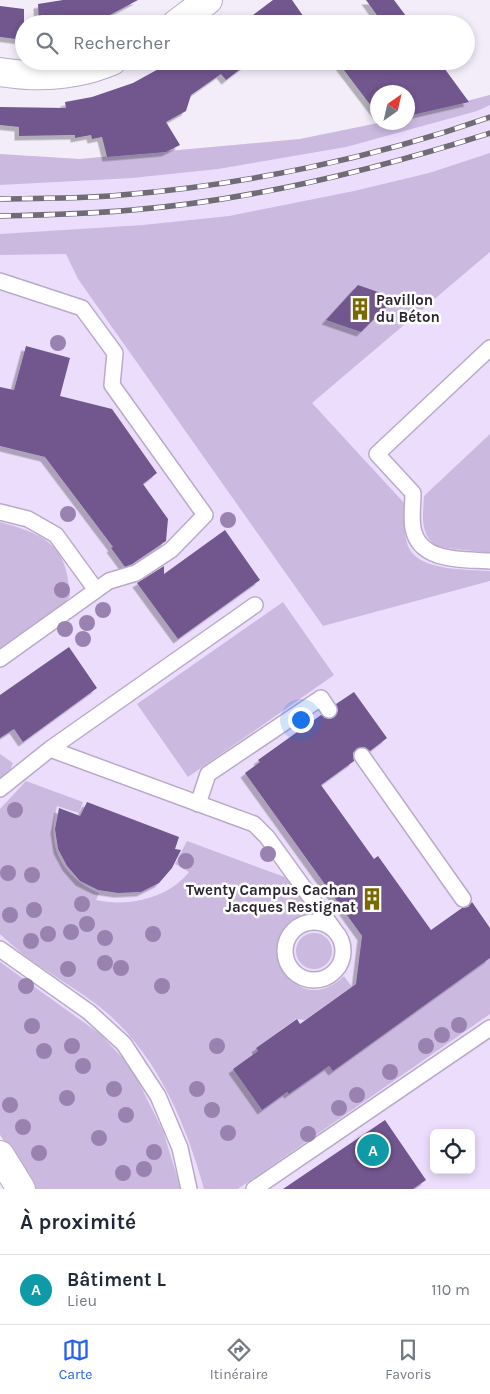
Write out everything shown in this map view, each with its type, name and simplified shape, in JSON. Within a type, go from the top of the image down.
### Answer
[{"type":"street","points":[[188,15],[208,0]]},
{"type":"street","points":[[0,72],[28,76],[91,70]]},
{"type":"street","points":[[0,1155],[21,1189]]},
{"type":"lane","points":[[0,281],[82,308],[115,353],[112,385],[205,515],[171,550],[136,573],[109,581],[0,659]]},
{"type":"lane","points":[[490,348],[377,454],[413,493],[413,529],[422,546],[438,556],[490,561]]},
{"type":"lane","points":[[0,512],[28,519],[56,535],[96,590]]},
{"type":"lane","points":[[0,789],[50,749],[255,605]]},
{"type":"lane","points":[[198,804],[208,774],[321,698],[329,710]]},
{"type":"lane","points":[[50,749],[254,824],[261,829],[335,931]]},
{"type":"lane","points":[[362,756],[463,898]]},
{"type":"lane","points":[[0,949],[89,1012],[124,1044],[158,1096],[180,1148],[189,1189]]},
{"type":"lane","points":[[254,1189],[490,1028]]},
{"type":"shaded area","points":[[490,95],[490,1189],[103,1189],[0,1021],[0,155],[80,159],[300,139],[370,127],[370,130],[415,130],[415,120]]},
{"type":"shaded area","points":[[490,95],[490,105],[477,111],[415,128],[415,114]]},
{"type":"shaded area","points":[[370,125],[370,130],[408,130],[346,147],[218,169],[132,178],[0,185],[0,154],[80,159],[300,139]]},
{"type":"shaded area","points":[[490,153],[490,252],[312,403],[405,504],[405,536],[413,554],[422,561],[444,568],[490,571],[490,581],[323,626],[78,279],[66,254],[0,255],[0,234],[143,225],[229,216],[354,191],[429,173]]},
{"type":"shaded area","points":[[490,434],[490,553],[438,547],[428,537],[423,524],[424,496]]},
{"type":"shaded area","points":[[0,522],[42,537],[51,544],[59,553],[64,564],[70,596],[64,604],[0,650]]},
{"type":"shaded area","points":[[283,602],[334,675],[188,777],[137,704]]},
{"type":"shaded area","points":[[0,754],[13,763],[10,771],[0,778]]},
{"type":"shaded area","points":[[26,781],[83,802],[79,813],[57,806],[54,821],[55,847],[66,869],[86,886],[99,893],[96,900],[108,902],[134,901],[159,895],[170,889],[189,872],[175,864],[187,841],[290,879],[315,914],[293,921],[281,934],[278,950],[282,967],[292,981],[306,989],[324,989],[344,976],[352,987],[305,1020],[296,1019],[256,1048],[258,1051],[233,1069],[262,1110],[329,1066],[333,1070],[490,958],[490,1014],[238,1189],[204,1189],[177,1112],[165,1087],[135,1042],[117,1022],[96,1004],[34,962],[0,934],[0,809]]},
{"type":"shaded area","points":[[314,933],[321,934],[327,938],[331,944],[331,958],[327,964],[321,968],[314,969],[307,968],[301,964],[297,958],[296,951],[297,944],[301,938],[307,934]]},
{"type":"shaded area","points":[[0,962],[100,1034],[131,1067],[163,1131],[181,1189],[33,1189],[0,1135]]},
{"type":"building","points":[[63,0],[138,0],[110,15],[39,15],[38,4]]},
{"type":"building","points":[[273,0],[292,0],[302,15],[253,15]]},
{"type":"building","points":[[366,0],[394,0],[405,15],[377,15]]},
{"type":"building","points":[[0,6],[24,9],[24,15],[15,15],[15,39],[0,37]]},
{"type":"building","points":[[157,70],[239,70],[226,80],[221,74],[191,95],[186,111],[166,122],[180,145],[166,152],[107,157],[102,137],[92,139],[91,135],[75,138],[75,135],[19,136],[19,127],[0,125],[0,107],[66,108],[65,102],[92,97],[133,83]]},
{"type":"building","points":[[344,70],[446,70],[469,102],[415,114],[415,85],[370,85],[370,104]]},
{"type":"building","name":"Pavillon du Béton","points":[[358,285],[395,298],[361,332],[326,320]]},
{"type":"building","points":[[26,346],[70,358],[60,396],[112,409],[157,473],[143,484],[168,519],[166,541],[132,564],[125,567],[111,548],[113,547],[45,457],[0,446],[0,387],[14,390]]},
{"type":"building","points":[[225,530],[260,580],[178,639],[137,583],[164,566],[164,574]]},
{"type":"building","points":[[69,647],[97,688],[23,742],[14,729],[0,738],[0,695]]},
{"type":"building","name":"Twenty Campus Cachan Jacques Restignat","points":[[354,692],[387,738],[370,751],[365,747],[357,748],[353,753],[354,761],[321,785],[374,859],[378,856],[431,930],[462,908],[468,907],[472,902],[490,928],[490,958],[333,1071],[329,1066],[262,1110],[233,1069],[258,1051],[256,1048],[297,1019],[300,1024],[356,984],[362,936],[245,773],[260,762],[258,760],[321,715],[329,719],[335,717],[338,710],[336,704]]},
{"type":"building","points":[[87,802],[179,837],[175,849],[181,850],[172,868],[159,883],[141,892],[118,893],[98,890],[80,881],[67,866],[58,849],[55,829],[59,808],[80,816]]},
{"type":"building","points":[[385,1120],[426,1180],[413,1189],[283,1189]]},
{"type":"railway","points":[[0,199],[76,198],[121,195],[261,177],[308,168],[401,145],[490,117]]},
{"type":"railway","points":[[0,216],[115,211],[223,199],[313,182],[358,171],[490,133]]},
{"type":"place","name":"Pavillon du Béton","points":[[360,309]]},
{"type":"place","name":"Twenty Campus Cachan Jacques Restignat","points":[[372,899]]},
{"type":"place","name":"Bâtiment L","points":[[373,1150]]}]
